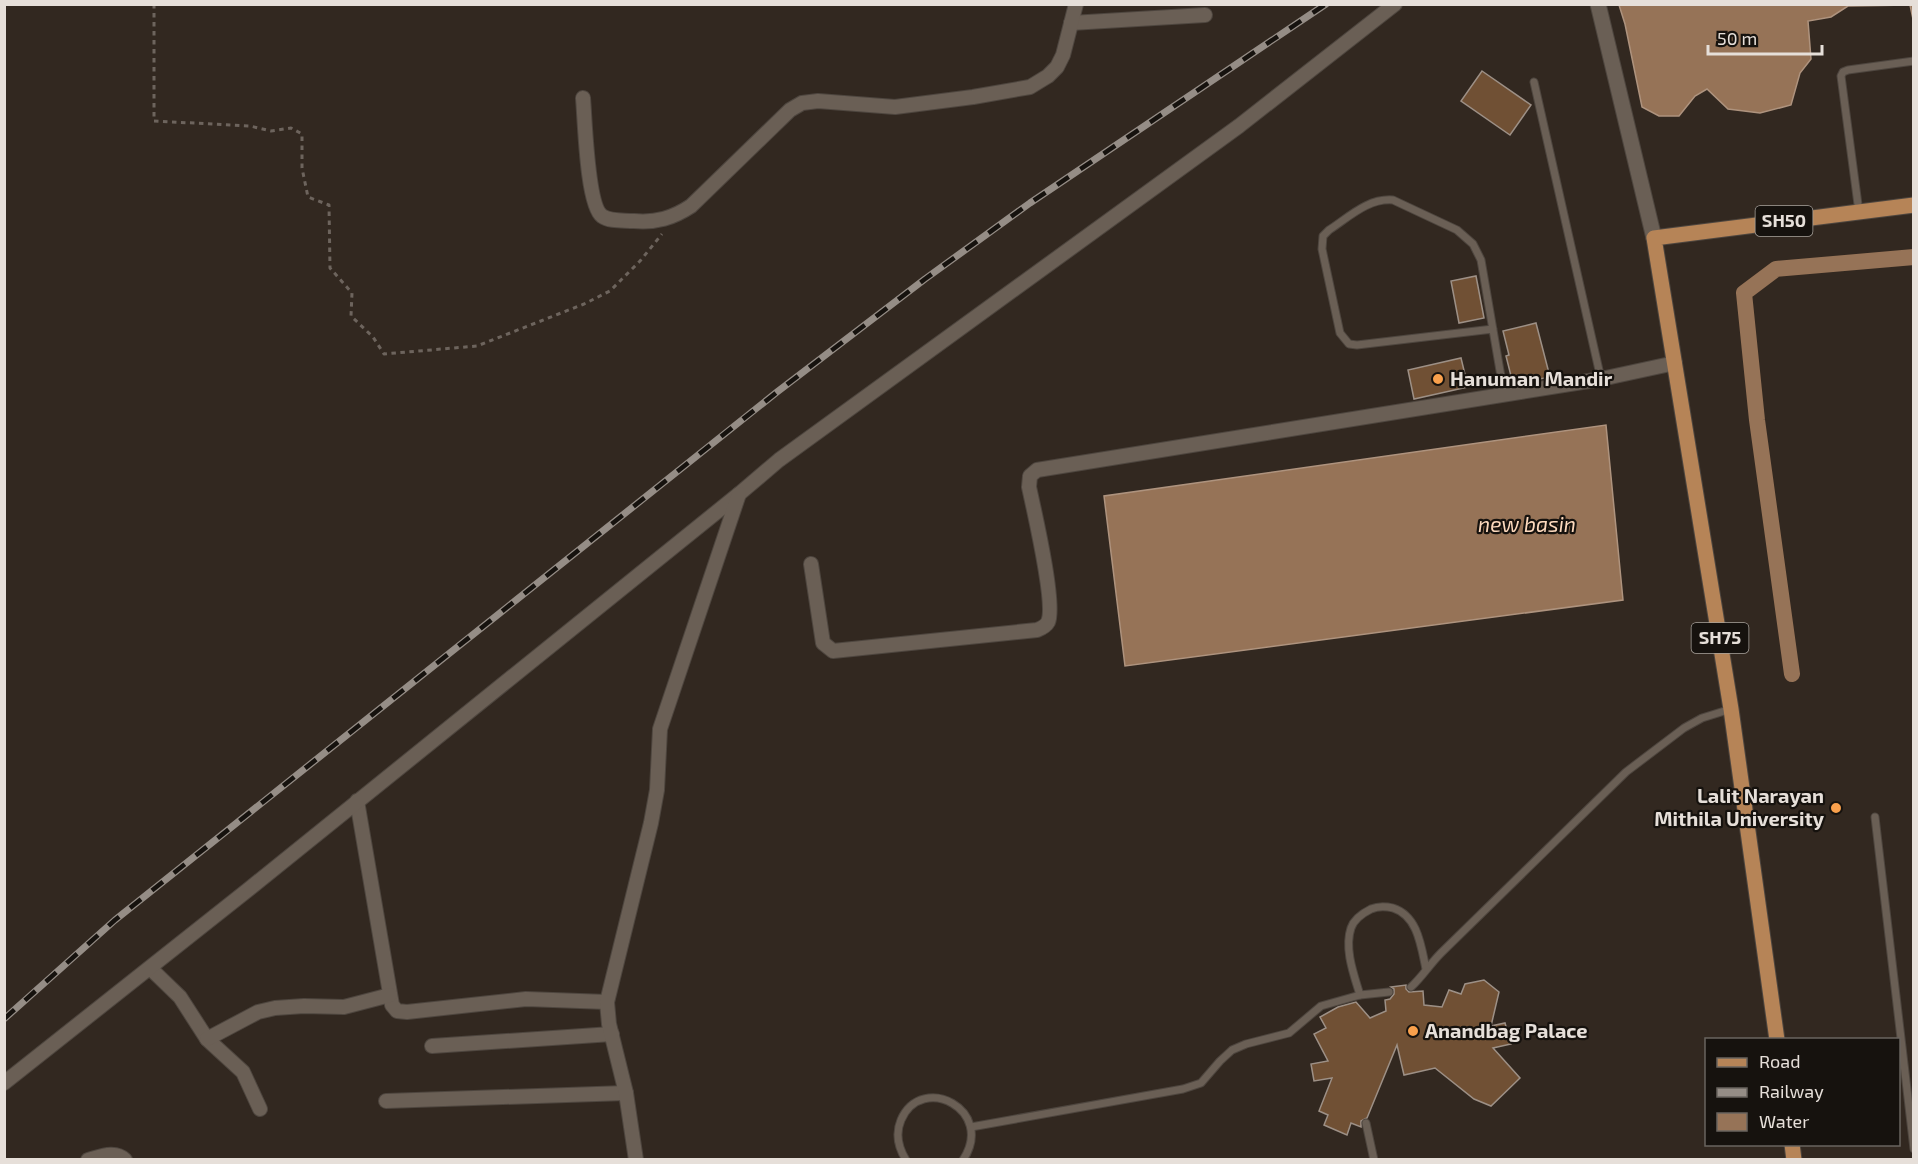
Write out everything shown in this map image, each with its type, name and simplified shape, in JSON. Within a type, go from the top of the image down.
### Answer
[{"type":"main road","points":[[1598,4],[1654,238]]},
{"type":"main road","name":"SH50","points":[[1654,238],[1914,205]]},
{"type":"main road","name":"SH75","points":[[1654,238],[1731,710],[1777,1038]]},
{"type":"street","points":[[583,98],[591,191],[595,208],[608,219],[648,222],[678,214],[691,206],[796,106],[818,101],[895,107],[973,98],[1030,87],[1048,76],[1057,67],[1063,55],[1076,4]]},
{"type":"street","points":[[4,1083],[739,494],[778,460],[1239,126],[1395,4]]},
{"type":"street","points":[[1071,23],[1205,15]]},
{"type":"street","points":[[811,564],[823,643],[833,651],[1037,630],[1049,621],[1050,598],[1029,487],[1030,476],[1037,470],[1601,379],[1675,363]]},
{"type":"street","points":[[636,1160],[626,1092],[609,1024],[607,1002],[651,823],[657,790],[660,729],[739,494]]},
{"type":"street","points":[[357,801],[390,995],[392,1005],[397,1011],[407,1012],[526,999],[607,1002]]},
{"type":"street","points":[[150,968],[180,997],[207,1039],[243,1072],[260,1109]]},
{"type":"street","points":[[207,1039],[258,1012],[304,1006],[344,1007],[390,995]]},
{"type":"street","points":[[432,1046],[612,1034]]},
{"type":"street","points":[[386,1101],[626,1092]]},
{"type":"street","points":[[88,1160],[113,1154],[120,1155],[125,1160]]},
{"type":"lane","points":[[1859,212],[1841,76],[1848,70],[1914,61]]},
{"type":"lane","points":[[1534,82],[1601,379]]},
{"type":"lane","points":[[1492,329],[1349,344],[1340,333],[1322,249],[1323,236],[1372,202],[1383,200],[1393,201],[1457,230],[1473,244],[1481,260],[1504,394]]},
{"type":"lane","points":[[1411,987],[1421,978],[1426,969],[1626,772],[1684,728],[1702,718],[1731,710]]},
{"type":"lane","points":[[1875,817],[1914,1149]]},
{"type":"lane","points":[[1360,996],[1350,957],[1351,926],[1360,915],[1373,908],[1386,906],[1399,910],[1411,919],[1418,933],[1426,969]]},
{"type":"lane","points":[[971,1127],[1183,1089],[1200,1083],[1232,1050],[1289,1033],[1321,1006],[1360,996],[1389,992]]},
{"type":"lane","points":[[906,1160],[900,1151],[897,1139],[898,1126],[903,1115],[911,1106],[922,1100],[934,1098],[947,1100],[958,1106],[966,1115],[971,1127],[972,1139],[969,1151],[963,1160]]},
{"type":"lane","points":[[1366,1124],[1374,1160]]},
{"type":"path","points":[[154,4],[153,121],[250,126],[271,131],[291,128],[302,134],[302,168],[308,197],[329,205],[330,268],[352,293],[351,316],[373,337],[384,354],[477,346],[584,304],[610,291],[626,276],[678,214]]},
{"type":"water","points":[[1913,4],[1913,19],[1910,5],[1848,6],[1831,17],[1808,21],[1811,59],[1800,73],[1791,105],[1760,113],[1728,109],[1707,89],[1695,96],[1679,116],[1659,116],[1642,107],[1619,5]]},
{"type":"water","name":"new basin","points":[[1606,425],[1623,600],[1125,666],[1104,496]]},
{"type":"building","points":[[1482,71],[1531,105],[1510,135],[1461,101]]},
{"type":"building","points":[[1476,276],[1484,318],[1459,323],[1451,281]]},
{"type":"building","points":[[1536,323],[1550,377],[1513,384],[1503,331]]},
{"type":"building","name":"Hanuman Mandir","points":[[1461,358],[1468,387],[1414,399],[1408,370]]},
{"type":"building","points":[[1484,980],[1499,992],[1491,1026],[1505,1023],[1511,1044],[1493,1048],[1520,1078],[1491,1106],[1474,1099],[1435,1068],[1404,1075],[1397,1045],[1367,1118],[1361,1121],[1361,1127],[1351,1123],[1347,1135],[1324,1125],[1328,1115],[1319,1111],[1332,1078],[1314,1081],[1311,1064],[1328,1061],[1314,1034],[1326,1028],[1320,1017],[1338,1007],[1356,1002],[1370,1018],[1386,1011],[1385,1000],[1390,999],[1394,994],[1394,989],[1391,987],[1406,985],[1409,992],[1423,991],[1424,1005],[1442,1007],[1449,990],[1461,994],[1465,984]]},
{"type":"waterway","points":[[1792,674],[1757,420],[1744,293],[1776,269],[1914,257]]},
{"type":"railway","points":[[4,1019],[115,920],[777,392],[925,279],[1030,203],[1326,4]]},
{"type":"place","name":"Hanuman Mandir","points":[[1438,379]]},
{"type":"place","name":"Lalit Narayan Mithila University","points":[[1836,808]]},
{"type":"place","name":"Anandbag Palace","points":[[1413,1031]]}]
